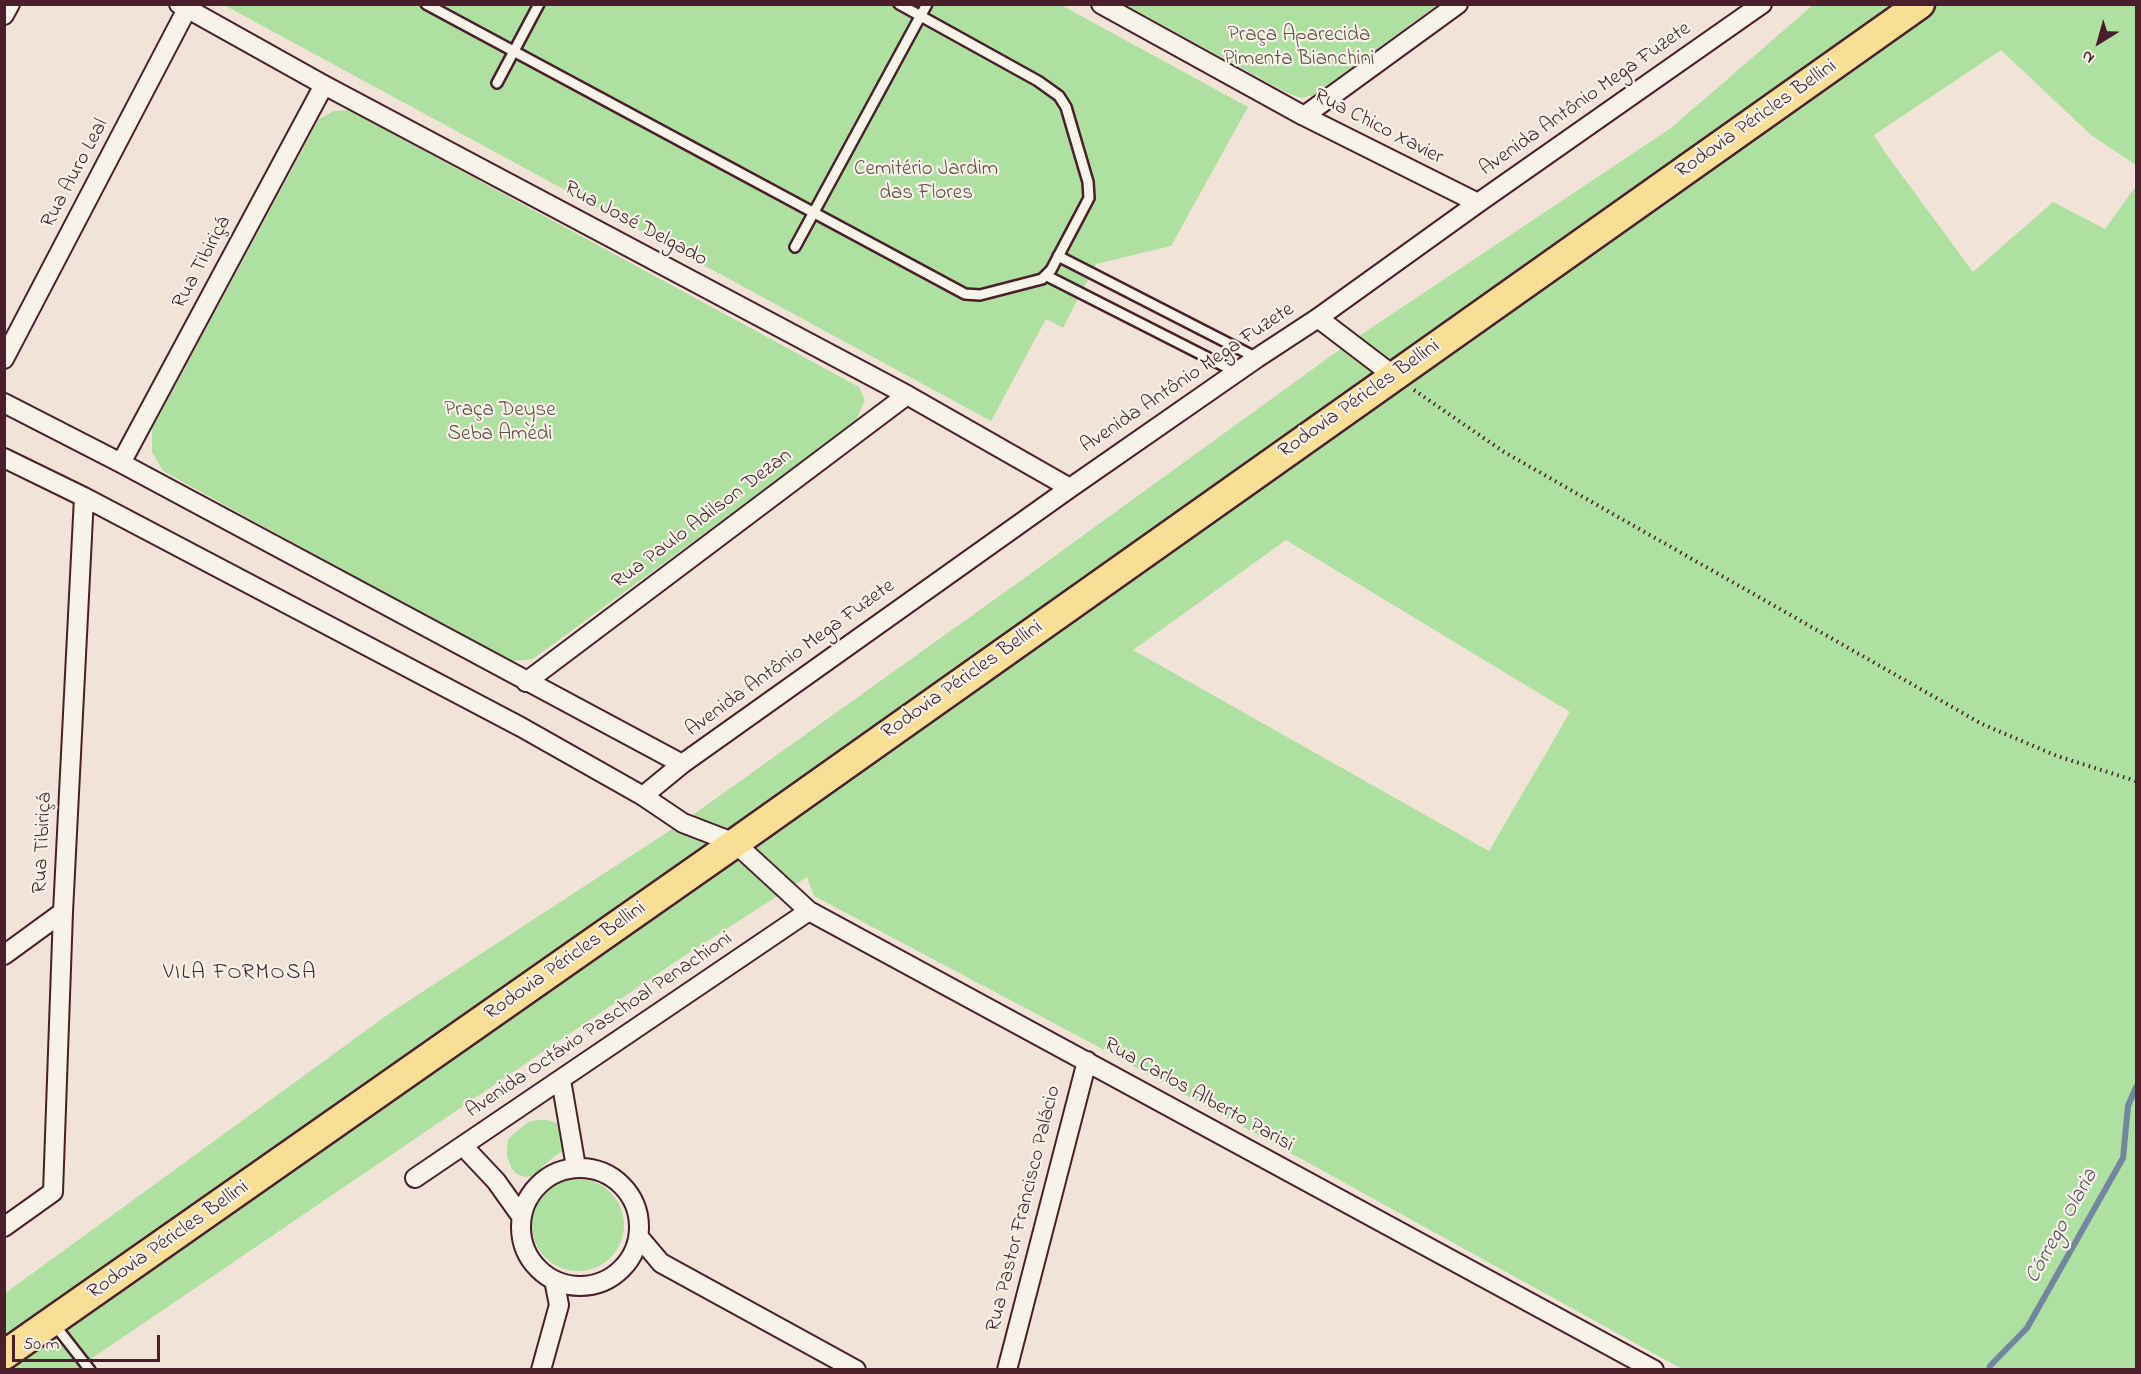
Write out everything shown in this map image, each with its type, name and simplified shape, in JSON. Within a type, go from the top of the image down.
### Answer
[{"type":"main road","name":"Rodovia Péricles Bellini","points":[[4,1355],[735,843],[1920,4]]},
{"type":"street","points":[[4,15],[10,4]]},
{"type":"street","name":"Rua Chico Xavier","points":[[1101,4],[1304,116],[1478,203]]},
{"type":"street","points":[[1304,116],[1458,4]]},
{"type":"street","name":"Avenida Antônio Mega Fuzete","points":[[644,796],[682,764],[1070,488],[1236,372],[1318,318],[1762,4]]},
{"type":"street","name":"Rua José Delgado","points":[[183,7],[324,85],[907,395],[1070,488]]},
{"type":"street","name":"Rua Auro Leal","points":[[4,359],[183,7]]},
{"type":"street","name":"Rua Tibiriçá","points":[[122,463],[324,85]]},
{"type":"street","points":[[1318,318],[1394,376]]},
{"type":"street","name":"Rua Paulo Adilson Dezan","points":[[526,682],[907,395]]},
{"type":"street","points":[[4,403],[122,463],[682,764]]},
{"type":"street","points":[[4,458],[84,497],[521,727],[644,796],[683,822],[735,843]]},
{"type":"street","name":"Rua Tibiriçá","points":[[4,1227],[52,1192],[63,912],[84,497]]},
{"type":"street","name":"Rua Carlos Alberto Parisi","points":[[735,843],[809,911],[1654,1370]]},
{"type":"street","name":"Avenida Octávio Paschoal Penachioni","points":[[415,1178],[809,911]]},
{"type":"street","points":[[4,955],[63,912]]},
{"type":"street","name":"Rua Pastor Francisco Palácio","points":[[1007,1370],[1087,1060]]},
{"type":"street","points":[[561,1080],[576,1167]]},
{"type":"street","points":[[463,1146],[496,1181],[521,1216]]},
{"type":"street","points":[[576,1167],[597,1170],[616,1179],[631,1196],[639,1216],[639,1238],[628,1263],[606,1281],[592,1285],[578,1286],[554,1280],[534,1264],[522,1241],[521,1216],[528,1198],[540,1182],[556,1172],[576,1167]]},
{"type":"street","points":[[639,1238],[661,1263],[856,1370]]},
{"type":"street","points":[[628,1263],[661,1263]]},
{"type":"street","points":[[541,1370],[559,1305],[554,1280]]},
{"type":"street","points":[[559,1305],[578,1286]]},
{"type":"lane","points":[[426,4],[958,290],[973,296],[1036,281],[1047,276],[1087,203],[1089,191],[1066,107],[1050,88],[899,4]]},
{"type":"lane","points":[[497,83],[539,4]]},
{"type":"lane","points":[[795,247],[927,4]]},
{"type":"lane","points":[[1058,256],[1257,358]]},
{"type":"lane","points":[[1047,276],[1236,372]]},
{"type":"lane","points":[[53,1322],[90,1370]]},
{"type":"path","points":[[1394,376],[1504,452],[1982,724],[2057,756],[2136,782]]},
{"type":"green space","name":"Cemitério Jardim das Flores","points":[[224,5],[1061,5],[1248,107],[1171,246],[1096,264],[1063,328],[1046,319],[991,421]]},
{"type":"green space","name":"Praça Aparecida Pimenta Bianchini","points":[[1126,5],[1437,5],[1314,95],[1301,98],[1287,93]]},
{"type":"green space","points":[[1813,5],[2136,5],[2136,165],[2091,135],[2001,50],[1874,135],[1973,272],[2053,202],[2105,229],[2136,186],[2136,1369],[1682,1369],[1095,1045],[814,896],[807,877],[681,958],[85,1363],[80,1369],[5,1369],[4,1294],[390,1013],[683,822],[1350,342],[1671,128]],"holes":[[[1286,540],[1570,712],[1489,851],[1133,650]]]},
{"type":"green space","name":"Praça Deyse Seba Amédi","points":[[349,110],[859,387],[865,400],[855,423],[533,659],[512,661],[493,653],[163,471],[152,452],[152,429],[319,119],[334,111]]},
{"type":"green space","points":[[538,1120],[557,1123],[564,1131],[566,1149],[532,1176],[525,1177],[512,1169],[507,1156],[508,1139],[528,1122]]},
{"type":"green space","points":[[578,1179],[595,1183],[610,1193],[620,1208],[624,1225],[620,1242],[610,1257],[595,1267],[578,1271],[561,1267],[546,1257],[536,1242],[532,1225],[536,1208],[546,1193],[561,1183]]},
{"type":"waterway","name":"Córrego Olaria","points":[[1989,1370],[1990,1366],[2027,1328],[2123,1158],[2128,1106],[2136,1087]]},
{"type":"district","name":"VILA FORMOSA","points":[[240,974]]}]
